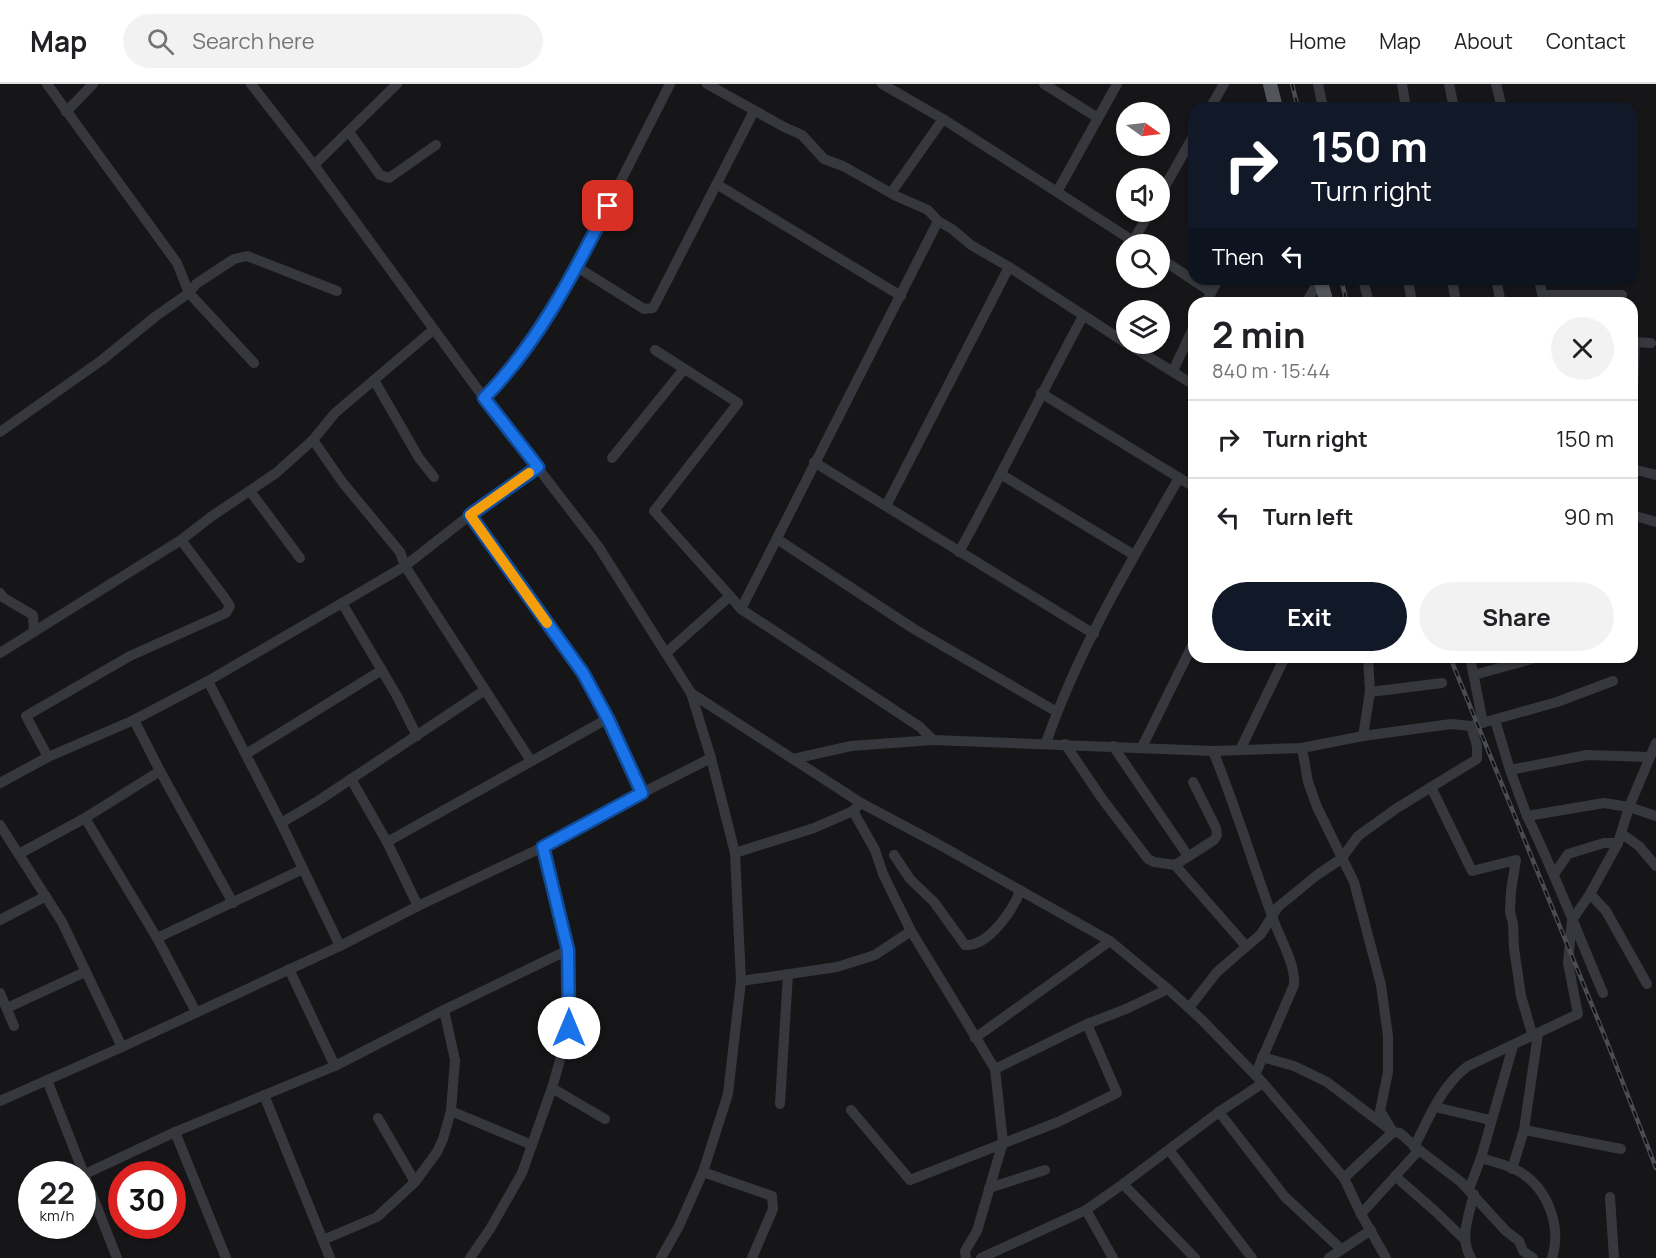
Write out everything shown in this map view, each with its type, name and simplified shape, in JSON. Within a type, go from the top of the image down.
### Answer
[{"type":"main road","points":[[1270,84],[1274,102]]},
{"type":"street","points":[[47,84],[177,263],[189,293],[254,363]]},
{"type":"street","points":[[66,112],[93,84]]},
{"type":"street","points":[[251,84],[314,165],[484,398],[598,546],[691,693],[711,758],[735,853],[741,981],[728,1094],[703,1172],[679,1226],[661,1258]]},
{"type":"street","points":[[314,165],[398,84]]},
{"type":"street","points":[[484,398],[505,377],[577,267],[670,84]]},
{"type":"street","points":[[707,84],[802,135],[824,159],[843,166],[891,193],[928,210],[938,221],[971,245],[1116,336]]},
{"type":"street","points":[[882,84],[1122,234]]},
{"type":"street","points":[[1044,84],[1098,118]]},
{"type":"street","points":[[1057,192],[1117,84]]},
{"type":"street","points":[[1214,102],[1224,84]]},
{"type":"street","points":[[1318,84],[1322,102]]},
{"type":"street","points":[[1401,84],[1405,102]]},
{"type":"street","points":[[1449,84],[1453,102]]},
{"type":"street","points":[[1496,84],[1500,102]]},
{"type":"street","points":[[577,267],[644,309],[653,308],[754,111]]},
{"type":"street","points":[[891,193],[943,120]]},
{"type":"street","points":[[349,132],[380,175],[389,178],[436,145]]},
{"type":"street","points":[[1170,177],[1188,146]]},
{"type":"street","points":[[717,185],[901,296]]},
{"type":"street","points":[[741,609],[938,221]]},
{"type":"street","points":[[0,432],[83,374],[189,293],[196,284],[234,259],[247,256],[337,291]]},
{"type":"street","points":[[1170,265],[1188,277]]},
{"type":"street","points":[[886,506],[1009,267]]},
{"type":"street","points":[[1200,285],[1211,292]]},
{"type":"street","points":[[1209,297],[1215,285]]},
{"type":"street","points":[[1582,297],[1622,295]]},
{"type":"street","points":[[959,552],[1002,475],[1041,393],[1083,316]]},
{"type":"street","points":[[0,653],[181,540],[276,473],[313,440],[335,413],[433,330]]},
{"type":"street","points":[[1173,371],[1188,339]]},
{"type":"street","points":[[1638,342],[1652,343]]},
{"type":"street","points":[[655,350],[738,403],[654,511],[741,609],[920,727],[933,740]]},
{"type":"street","points":[[1145,354],[1188,381]]},
{"type":"street","points":[[612,458],[684,369]]},
{"type":"street","points":[[374,380],[419,458],[434,477]]},
{"type":"street","points":[[1041,393],[1188,483]]},
{"type":"street","points":[[313,440],[343,483],[400,552],[405,566],[531,762]]},
{"type":"street","points":[[814,462],[1094,634]]},
{"type":"street","points":[[0,783],[48,757],[134,720],[208,681],[405,566],[470,515],[538,467]]},
{"type":"street","points":[[1638,470],[1656,475]]},
{"type":"street","points":[[1002,475],[1134,555]]},
{"type":"street","points":[[1046,743],[1057,712],[1094,634],[1134,555],[1179,478]]},
{"type":"street","points":[[250,491],[300,558]]},
{"type":"street","points":[[470,515],[583,673],[608,719],[642,793]]},
{"type":"street","points":[[1638,517],[1656,522]]},
{"type":"street","points":[[777,539],[914,629],[1057,712]]},
{"type":"street","points":[[48,757],[26,716],[130,656],[226,613],[230,606],[181,540]]},
{"type":"street","points":[[0,593],[4,598],[33,615],[34,632]]},
{"type":"street","points":[[666,653],[730,596]]},
{"type":"street","points":[[342,603],[382,670],[417,736]]},
{"type":"street","points":[[1142,747],[1188,654]]},
{"type":"street","points":[[1240,750],[1282,663]]},
{"type":"street","points":[[1364,736],[1370,692],[1368,663]]},
{"type":"street","points":[[1471,663],[1483,723]]},
{"type":"street","points":[[1474,675],[1517,663]]},
{"type":"street","points":[[246,754],[382,670]]},
{"type":"street","points":[[208,681],[281,823],[340,946]]},
{"type":"street","points":[[793,759],[851,746],[933,740],[1213,751],[1302,748],[1364,736],[1451,724],[1471,726],[1557,702],[1613,681]]},
{"type":"street","points":[[1370,692],[1442,683]]},
{"type":"street","points":[[281,823],[485,690]]},
{"type":"street","points":[[691,693],[793,759],[857,807],[1020,891],[1110,941],[1189,1008],[1259,1079],[1344,1178],[1386,1258]]},
{"type":"street","points":[[387,842],[608,719]]},
{"type":"street","points":[[134,720],[233,903]]},
{"type":"street","points":[[1495,720],[1527,816],[1554,873],[1603,993]]},
{"type":"street","points":[[1189,1008],[1216,972],[1261,934],[1278,907],[1317,875],[1341,859],[1358,836],[1431,786],[1477,759],[1477,746],[1471,726]]},
{"type":"street","points":[[1361,1214],[1416,1148],[1435,1107],[1448,1084],[1457,1074],[1468,1066],[1578,1014],[1568,963],[1572,920],[1590,894],[1620,838],[1629,807],[1656,743]]},
{"type":"street","points":[[1065,744],[1148,860],[1175,865],[1246,946]]},
{"type":"street","points":[[1113,746],[1188,856]]},
{"type":"street","points":[[1302,748],[1308,782],[1317,807],[1354,882],[1381,985],[1388,1036],[1388,1072],[1380,1111],[1393,1132]]},
{"type":"street","points":[[981,1258],[1086,1210],[1169,1150],[1259,1079],[1262,1057],[1294,985],[1295,973],[1272,917],[1231,795],[1213,751]]},
{"type":"street","points":[[1510,770],[1587,755],[1650,757]]},
{"type":"street","points":[[0,1101],[340,946],[543,847],[711,758]]},
{"type":"street","points":[[19,854],[86,818],[160,771]]},
{"type":"street","points":[[351,779],[387,842],[418,906]]},
{"type":"street","points":[[1175,865],[1214,840],[1217,835],[1216,828],[1193,782]]},
{"type":"street","points":[[1431,786],[1472,872],[1516,860],[1510,912],[1521,996],[1535,1036],[1524,1130],[1512,1168]]},
{"type":"street","points":[[1527,816],[1604,804],[1629,807],[1656,816]]},
{"type":"street","points":[[735,853],[814,828],[857,807]]},
{"type":"street","points":[[857,807],[883,874],[910,931],[995,1069],[1003,1143],[977,1231],[965,1251],[966,1258]]},
{"type":"street","points":[[86,818],[157,938],[196,1012]]},
{"type":"street","points":[[0,825],[62,922],[122,1047]]},
{"type":"street","points":[[1554,873],[1568,854],[1620,838],[1639,846],[1656,866]]},
{"type":"street","points":[[470,1258],[490,1229],[522,1173],[552,1088],[569,1028],[568,950],[543,847]]},
{"type":"street","points":[[894,855],[910,879],[934,902],[965,945],[976,944],[1001,924],[1016,902],[1020,891]]},
{"type":"street","points":[[157,938],[303,869]]},
{"type":"street","points":[[1590,894],[1606,911],[1647,984]]},
{"type":"street","points":[[0,920],[46,896]]},
{"type":"street","points":[[741,981],[837,968],[875,955],[910,931]]},
{"type":"street","points":[[975,1038],[1110,941]]},
{"type":"street","points":[[96,1168],[175,1132],[335,1066],[568,950]]},
{"type":"street","points":[[289,969],[335,1066]]},
{"type":"street","points":[[7,1008],[85,972]]},
{"type":"street","points":[[780,1104],[788,974]]},
{"type":"street","points":[[995,1069],[1087,1024],[1168,989]]},
{"type":"street","points":[[0,993],[15,1026]]},
{"type":"street","points":[[323,1240],[377,1217],[415,1182],[437,1152],[451,1111],[455,1060],[444,1010]]},
{"type":"street","points":[[851,1110],[910,1180],[1058,1122],[1117,1093],[1087,1024]]},
{"type":"street","points":[[1471,1258],[1466,1250],[1464,1239],[1471,1192],[1513,1046]]},
{"type":"street","points":[[1262,1057],[1294,1066],[1327,1082],[1393,1132],[1400,1133],[1471,1192],[1506,1231],[1519,1241],[1525,1256]]},
{"type":"street","points":[[46,1080],[79,1161]]},
{"type":"street","points":[[552,1088],[605,1119]]},
{"type":"street","points":[[264,1095],[330,1258]]},
{"type":"street","points":[[1435,1107],[1490,1120]]},
{"type":"street","points":[[451,1111],[532,1145]]},
{"type":"street","points":[[1219,1112],[1285,1197],[1341,1249]]},
{"type":"street","points":[[378,1118],[415,1182]]},
{"type":"street","points":[[1524,1130],[1621,1149]]},
{"type":"street","points":[[175,1132],[226,1258]]},
{"type":"street","points":[[1344,1178],[1393,1132]]},
{"type":"street","points":[[1169,1150],[1252,1258]]},
{"type":"street","points":[[1481,1158],[1512,1168],[1533,1182],[1549,1206],[1556,1242],[1552,1258]]},
{"type":"street","points":[[989,1188],[1045,1170]]},
{"type":"street","points":[[703,1172],[772,1196],[773,1209],[752,1258]]},
{"type":"street","points":[[1395,1176],[1464,1239]]},
{"type":"street","points":[[1124,1184],[1194,1258]]},
{"type":"street","points":[[1610,1197],[1614,1258]]},
{"type":"street","points":[[96,1205],[117,1258]]},
{"type":"street","points":[[1086,1210],[1113,1258]]},
{"type":"street","points":[[1329,1258],[1371,1230]]},
{"type":"railway","points":[[1292,84],[1296,102]]},
{"type":"railway","points":[[1342,285],[1346,297]]},
{"type":"railway","points":[[1452,663],[1656,1168]]},
{"type":"slow traffic","points":[[529,473],[470,515],[547,623]]},
{"type":"route","points":[[569,1028],[568,950],[543,847],[642,793],[608,719],[583,673],[470,515],[538,467],[484,398],[505,377],[542,323],[577,267],[608,206]]}]
